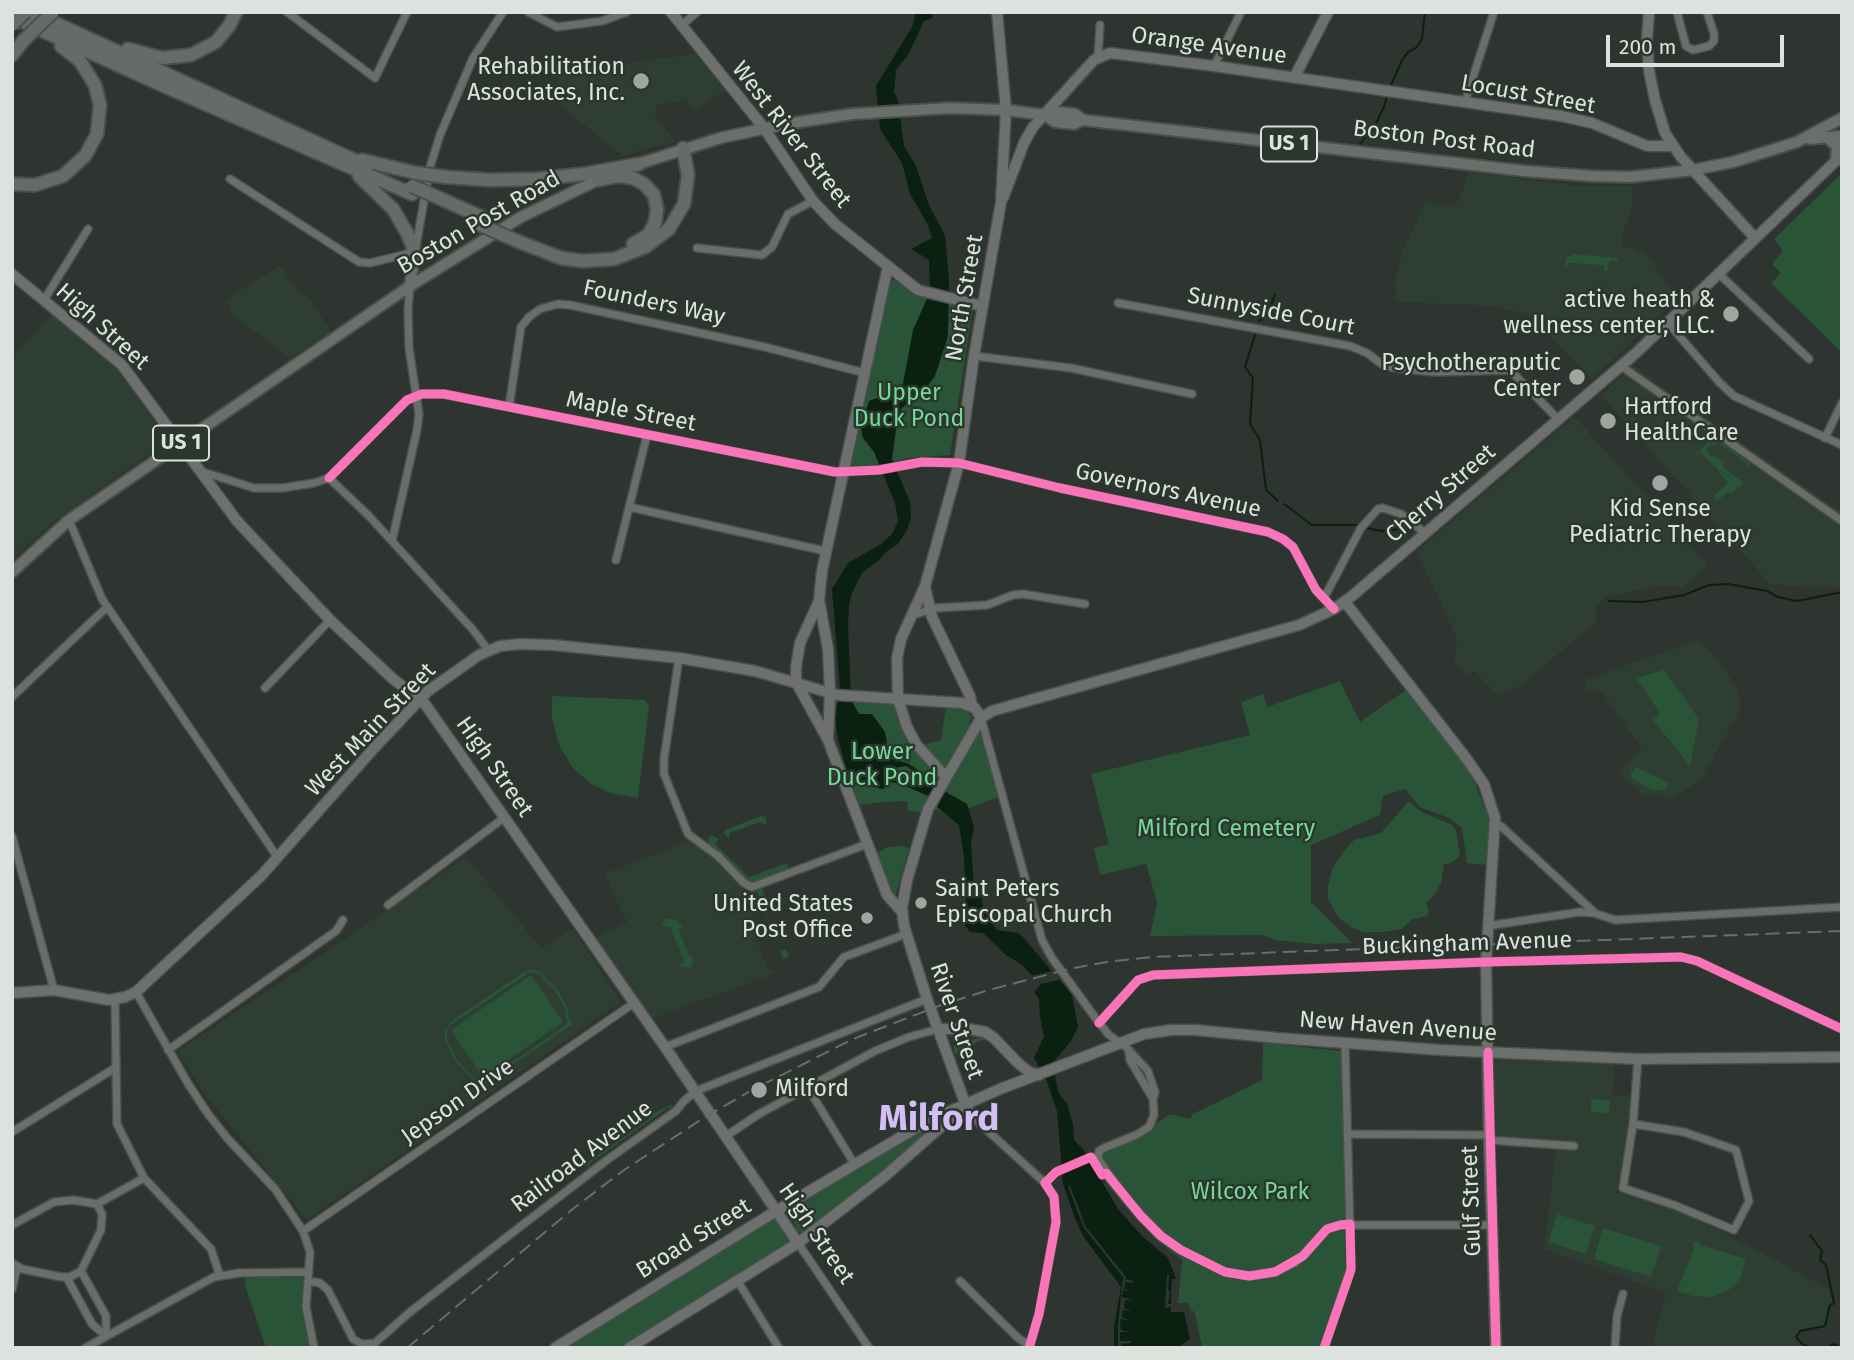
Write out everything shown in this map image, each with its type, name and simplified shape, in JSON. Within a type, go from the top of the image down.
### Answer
[{"type":"highway","points":[[12,25],[25,12]]},
{"type":"highway","points":[[12,17],[39,17],[134,51],[169,59],[191,55],[210,46],[225,32],[236,12]]},
{"type":"highway","points":[[12,53],[39,17]]},
{"type":"highway","points":[[39,17],[324,151],[413,184],[439,202],[561,258],[582,261],[614,259],[645,247],[668,229],[684,204],[688,175],[683,148]]},
{"type":"highway","points":[[12,184],[43,183],[70,171],[89,150],[97,134],[100,119],[97,91],[85,67],[39,17]]},
{"type":"highway","points":[[324,151],[351,169],[381,195],[398,217],[415,253]]},
{"type":"highway","points":[[413,184],[446,177],[490,180],[584,174],[639,164]]},
{"type":"highway","points":[[522,239],[557,249],[593,254],[626,247],[648,235],[655,223],[657,209],[650,189],[639,180],[626,177],[599,180]]},
{"type":"main road","name":"West River Street","points":[[671,12],[764,128],[813,201],[835,224],[918,290],[982,306]]},
{"type":"main road","name":"North Street","points":[[944,781],[916,744],[898,699],[898,648],[925,586],[959,463],[982,306],[1001,202],[1006,110],[997,12]]},
{"type":"main road","name":"Orange Avenue","points":[[1001,202],[1033,127],[1098,56],[1119,53],[1294,78],[1328,12]]},
{"type":"main road","points":[[1650,12],[1647,44],[1651,83],[1660,120],[1673,146],[1755,237]]},
{"type":"main road","name":"Locust Street","points":[[1294,78],[1579,120],[1647,146],[1673,146]]},
{"type":"main road","name":"Boston Post Road","points":[[12,572],[69,520],[410,286],[521,217],[639,164],[683,148],[764,128],[874,112],[950,107],[1006,110],[1045,115],[1075,114],[1083,120],[1561,175],[1630,177],[1693,170],[1732,162],[1797,142],[1825,136],[1842,136]]},
{"type":"main road","name":"Boston Post Road","points":[[1797,142],[1842,118]]},
{"type":"main road","points":[[1825,136],[1838,146],[1839,157]]},
{"type":"main road","name":"Cherry Street","points":[[981,718],[992,711],[1299,625],[1345,602],[1621,366],[1839,157]]},
{"type":"main road","points":[[410,286],[415,253]]},
{"type":"main road","points":[[888,266],[825,551],[819,600],[800,643],[796,682],[828,740],[887,895],[902,912]]},
{"type":"main road","name":"High Street","points":[[12,274],[122,365],[237,521],[330,620],[392,678],[420,699],[465,758],[798,1243]]},
{"type":"main road","name":"North Street","points":[[925,586],[930,610],[970,696],[972,706]]},
{"type":"main road","points":[[819,600],[834,694],[828,740]]},
{"type":"main road","name":"Gulf Street","points":[[1345,602],[1478,775],[1490,798],[1496,824],[1486,962],[1496,1348]]},
{"type":"main road","name":"West Main Street","points":[[12,993],[54,990],[115,999],[136,992],[238,899],[278,858],[420,699],[452,672],[488,650],[510,645],[553,645],[679,657],[755,671],[834,694],[946,701],[972,706]]},
{"type":"main road","points":[[972,706],[981,718]]},
{"type":"main road","name":"River Street","points":[[965,1103],[927,999],[906,934],[902,912],[907,880],[928,809],[981,718]]},
{"type":"main road","points":[[938,1028],[985,1032],[1029,1072],[1041,1074]]},
{"type":"main road","name":"New Haven Avenue","points":[[965,1103],[1119,1042],[1144,1034],[1186,1029],[1345,1044],[1638,1059],[1842,1057]]},
{"type":"main road","points":[[1000,1089],[1017,1077],[1018,1063]]},
{"type":"main road","points":[[629,1348],[798,1243],[886,1176],[965,1103]]},
{"type":"main road","name":"Broad Street","points":[[555,1348],[776,1211],[926,1122],[965,1103]]},
{"type":"main road","points":[[926,1122],[932,1135]]},
{"type":"street","points":[[287,12],[375,78],[407,12]]},
{"type":"street","points":[[230,179],[359,262],[370,263],[415,253],[430,167],[440,135],[473,58],[503,12]]},
{"type":"street","points":[[528,12],[557,27],[602,21],[627,12]]},
{"type":"street","points":[[681,26],[697,12]]},
{"type":"street","points":[[1214,66],[1241,12]]},
{"type":"street","points":[[1465,102],[1494,12]]},
{"type":"street","points":[[1677,12],[1686,46],[1693,50],[1709,46],[1714,41],[1707,12]]},
{"type":"street","points":[[1098,56],[1100,25]]},
{"type":"street","points":[[698,248],[762,255],[772,247],[788,214],[813,201]]},
{"type":"street","points":[[44,300],[88,229]]},
{"type":"street","points":[[1719,274],[1810,359]]},
{"type":"street","points":[[391,541],[417,430],[419,408],[415,396],[408,331],[410,286]]},
{"type":"street","name":"Sunnyside Court","points":[[1118,303],[1350,346],[1367,353],[1383,365],[1395,368],[1435,372],[1508,369],[1559,420]]},
{"type":"street","name":"Founders Way","points":[[509,408],[521,327],[533,313],[558,304],[765,347],[865,373]]},
{"type":"street","points":[[1668,323],[1734,396],[1842,445]]},
{"type":"street","points":[[974,356],[1071,368],[1192,394]]},
{"type":"street","points":[[1621,366],[1842,522]]},
{"type":"street","name":"Maple Street","points":[[415,396],[444,394],[842,473],[922,462],[959,463]]},
{"type":"street","points":[[199,470],[254,488],[282,488],[329,478],[399,406],[415,396]]},
{"type":"street","points":[[1825,438],[1842,403]]},
{"type":"street","points":[[616,561],[647,435]]},
{"type":"street","name":"Governors Avenue","points":[[959,463],[1060,488],[1274,534],[1293,547],[1316,590],[1334,609]]},
{"type":"street","points":[[329,478],[391,541],[474,631],[488,650]]},
{"type":"street","points":[[629,508],[825,551]]},
{"type":"street","points":[[1324,598],[1361,528],[1378,509],[1401,514],[1425,533]]},
{"type":"street","points":[[69,520],[93,582],[107,607],[278,858]]},
{"type":"street","points":[[913,615],[930,610],[987,605],[1023,594],[1085,604]]},
{"type":"street","points":[[12,697],[107,607]]},
{"type":"street","points":[[265,688],[330,620]]},
{"type":"street","points":[[679,657],[664,774],[688,834],[718,856],[744,883],[752,887],[867,844]]},
{"type":"street","points":[[981,718],[1042,940],[1099,1023],[1129,1052],[1130,1060],[1153,1099],[1154,1115],[1149,1127],[1099,1151],[1098,1159],[1128,1201],[1161,1236],[1181,1250],[1222,1271],[1249,1276],[1275,1272],[1303,1256],[1327,1229],[1340,1225],[1492,1225]]},
{"type":"street","points":[[388,905],[505,817]]},
{"type":"street","points":[[1496,824],[1594,912]]},
{"type":"street","points":[[12,836],[54,990]]},
{"type":"street","points":[[1487,926],[1566,912],[1594,912],[1615,920],[1842,907]]},
{"type":"street","points":[[168,1050],[336,931],[343,920]]},
{"type":"street","points":[[665,1047],[819,987],[844,957],[906,934]]},
{"type":"street","name":"Buckingham Avenue","points":[[1099,1023],[1138,980],[1153,975],[1486,962],[1686,958],[1842,1029]]},
{"type":"street","points":[[136,992],[208,1114],[275,1189],[303,1231],[310,1248],[307,1317],[314,1348]]},
{"type":"street","points":[[115,999],[117,1124],[144,1178],[211,1249],[220,1276]]},
{"type":"street","name":"Railroad Avenue","points":[[308,1276],[328,1290],[353,1339],[362,1344],[375,1343],[410,1312],[503,1240],[676,1111],[696,1091],[927,999]]},
{"type":"street","name":"Jepson Drive","points":[[303,1231],[634,1003]]},
{"type":"street","points":[[726,1136],[759,1114],[875,1051],[938,1028]]},
{"type":"street","points":[[1324,1348],[1351,1270],[1345,1044]]},
{"type":"street","points":[[1633,1124],[1684,1132],[1736,1150],[1749,1201],[1734,1230],[1674,1205],[1623,1188],[1633,1124],[1638,1059]]},
{"type":"street","points":[[12,1132],[115,1068]]},
{"type":"street","points":[[808,1087],[855,1165]]},
{"type":"street","points":[[960,1281],[1029,1347],[1039,1314],[1056,1222],[1054,1197],[1040,1177],[979,1122],[965,1103]]},
{"type":"street","points":[[1348,1134],[1489,1137],[1574,1146]]},
{"type":"street","points":[[12,1225],[60,1200],[97,1204],[144,1178]]},
{"type":"street","points":[[12,1289],[14,1270],[67,1278],[81,1271],[101,1230],[102,1214],[97,1204]]},
{"type":"street","name":"High Street","points":[[798,1243],[869,1348]]},
{"type":"street","points":[[81,1271],[106,1315],[106,1336]]},
{"type":"street","points":[[91,1346],[203,1282],[220,1276],[308,1276]]},
{"type":"street","points":[[67,1278],[92,1324],[106,1336]]},
{"type":"street","points":[[737,1280],[779,1348]]},
{"type":"street","points":[[1615,1348],[1614,1334],[1623,1294]]},
{"type":"shaded area","points":[[916,12],[932,12],[933,18],[924,21],[908,55],[896,70],[894,92],[898,100],[904,146],[916,166],[929,205],[945,236],[949,281],[948,336],[935,376],[922,393],[902,408],[898,416],[892,459],[910,502],[911,517],[898,544],[862,573],[852,593],[848,624],[851,700],[859,714],[872,714],[885,732],[887,743],[880,756],[907,763],[920,771],[932,784],[967,804],[974,827],[971,844],[974,887],[982,899],[983,910],[997,930],[1018,933],[1023,937],[1072,995],[1078,1027],[1071,1041],[1052,1064],[1059,1093],[1067,1104],[1074,1140],[1083,1149],[1118,1209],[1141,1235],[1168,1258],[1176,1279],[1172,1279],[1171,1312],[1184,1312],[1190,1339],[1181,1345],[1181,1348],[1114,1348],[1114,1327],[1121,1287],[1083,1236],[1075,1218],[1063,1184],[1057,1111],[1046,1079],[1034,1058],[1044,1036],[1039,999],[1034,992],[1041,985],[1021,964],[1006,955],[983,933],[970,932],[965,925],[964,858],[959,825],[937,807],[940,801],[903,785],[891,782],[883,789],[857,784],[846,768],[838,739],[835,718],[840,689],[832,589],[848,563],[881,544],[892,534],[898,521],[895,503],[874,452],[863,438],[861,427],[869,401],[894,392],[903,384],[913,330],[930,292],[929,260],[911,249],[932,238],[928,225],[910,194],[902,163],[880,129],[876,86],[912,27]],"holes":[[[906,766],[920,775],[924,784],[883,770]]]},
{"type":"shaded area","points":[[695,54],[726,89],[694,111],[687,100],[657,105],[655,115],[676,142],[624,157],[562,107],[559,72]]},
{"type":"shaded area","points":[[1470,172],[1579,186],[1632,186],[1633,207],[1622,234],[1621,247],[1633,248],[1648,256],[1677,299],[1592,379],[1528,314],[1492,306],[1396,302],[1395,282],[1404,247],[1425,203],[1456,205]]},
{"type":"shaded area","points":[[280,265],[302,296],[306,293],[331,331],[290,358],[231,314],[226,300]]},
{"type":"shaded area","points":[[51,314],[122,374],[162,433],[163,441],[161,446],[57,519],[12,560],[12,359]]},
{"type":"shaded area","points":[[1635,365],[1669,392],[1842,512],[1842,587],[1814,588],[1770,584],[1601,395]]},
{"type":"shaded area","points":[[1573,418],[1577,419],[1708,565],[1683,587],[1660,586],[1608,596],[1597,604],[1596,622],[1519,687],[1498,696],[1475,671],[1466,675],[1454,660],[1457,639],[1417,551]]},
{"type":"shaded area","points":[[1699,640],[1724,667],[1738,691],[1741,709],[1701,779],[1674,797],[1643,795],[1619,772],[1642,749],[1601,691],[1586,691],[1584,680]]},
{"type":"shaded area","points":[[691,840],[720,861],[739,881],[754,919],[750,923],[764,959],[768,968],[777,973],[650,1019],[593,939],[627,923],[604,874]]},
{"type":"shaded area","points":[[466,857],[541,948],[573,929],[621,1002],[307,1220],[203,1092],[178,1051]]},
{"type":"shaded area","points":[[1500,1059],[1615,1063],[1612,1095],[1631,1096],[1628,1133],[1617,1192],[1692,1216],[1828,1288],[1833,1302],[1828,1306],[1824,1326],[1799,1330],[1796,1335],[1796,1340],[1808,1348],[1651,1348],[1666,1293],[1544,1249],[1557,1140],[1501,1136],[1496,1133],[1493,1065]]},
{"type":"green space","points":[[1842,173],[1842,353],[1771,283],[1781,273],[1772,264],[1783,251],[1774,239]]},
{"type":"green space","points":[[1574,254],[1616,258],[1618,260],[1617,262],[1613,259],[1607,265],[1608,270],[1604,270],[1604,265],[1569,263],[1566,268],[1566,258]]},
{"type":"green space","name":"Upper Duck Pond","points":[[897,280],[912,291],[973,308],[950,455],[908,458],[878,466],[853,468],[850,466],[887,282]]},
{"type":"green space","points":[[1711,436],[1751,464],[1745,469],[1747,464],[1718,443],[1713,446],[1710,444],[1706,449],[1712,457],[1724,462],[1723,467],[1744,483],[1717,501],[1713,496],[1728,483],[1719,473],[1721,471],[1700,452],[1691,459],[1710,441],[1708,438]]},
{"type":"green space","points":[[1664,670],[1699,719],[1690,766],[1653,720],[1660,713],[1636,678]]},
{"type":"green space","name":"Milford Cemetery","points":[[1340,681],[1360,722],[1406,690],[1454,750],[1475,783],[1488,816],[1490,842],[1487,865],[1467,863],[1462,828],[1449,818],[1420,807],[1405,789],[1383,796],[1380,815],[1311,845],[1311,902],[1352,943],[1314,944],[1275,940],[1262,935],[1150,936],[1157,902],[1146,864],[1100,875],[1094,848],[1109,844],[1091,774],[1250,735],[1241,702],[1263,694],[1267,707]]},
{"type":"green space","points":[[552,696],[645,700],[649,706],[638,798],[610,793],[591,784],[572,767],[559,745],[552,719]]},
{"type":"green space","name":"Lower Duck Pond","points":[[838,699],[890,703],[896,707],[922,745],[941,740],[946,707],[967,711],[972,717],[969,723],[982,735],[998,797],[947,817],[925,804],[921,812],[908,811],[907,801],[860,805],[857,797],[854,797],[838,739],[835,718]]},
{"type":"green space","points":[[1636,767],[1669,783],[1664,790],[1652,790],[1631,778]]},
{"type":"green space","points":[[1409,801],[1420,811],[1452,825],[1456,830],[1460,856],[1451,863],[1444,864],[1441,883],[1426,903],[1429,912],[1427,916],[1411,920],[1402,929],[1363,932],[1338,917],[1328,898],[1332,869],[1354,840],[1381,833]]},
{"type":"green space","points":[[761,816],[766,818],[766,825],[760,822],[730,833],[729,839],[724,833],[725,830]]},
{"type":"green space","points":[[712,835],[719,839],[715,844],[749,877],[787,863],[789,869],[759,882],[751,882],[709,844],[708,838]]},
{"type":"green space","points":[[887,847],[909,848],[895,897],[876,854]]},
{"type":"green space","points":[[762,888],[765,896],[760,898],[780,951],[786,949],[789,956],[783,959],[765,913],[758,911],[755,903],[760,899],[756,890]]},
{"type":"green space","points":[[671,918],[683,928],[678,928],[689,956],[694,958],[691,967],[683,967],[679,963],[685,963],[670,927],[662,926],[665,919]]},
{"type":"green space","points":[[532,969],[540,972],[557,989],[573,1024],[481,1086],[481,1083],[468,1075],[454,1059],[445,1040],[445,1029],[453,1020]],"holes":[[[530,972],[539,974],[555,990],[565,1009],[567,1023],[489,1078],[478,1080],[467,1072],[456,1058],[447,1039],[447,1029]]]},
{"type":"green space","points":[[531,975],[563,1022],[483,1077],[451,1030]]},
{"type":"green space","points":[[982,1037],[986,1039],[955,1054],[953,1046]]},
{"type":"green space","name":"Wilcox Park","points":[[1263,1043],[1342,1051],[1346,1271],[1319,1348],[1198,1348],[1202,1346],[1194,1311],[1191,1311],[1188,1303],[1178,1303],[1182,1260],[1154,1238],[1137,1220],[1090,1159],[1124,1145],[1170,1114],[1190,1119],[1193,1114],[1262,1080]]},
{"type":"green space","points":[[1591,1099],[1610,1100],[1609,1113],[1591,1112]]},
{"type":"green space","points":[[671,1105],[674,1111],[669,1107],[589,1164],[591,1168],[586,1165],[585,1159],[588,1162],[649,1119],[647,1116]]},
{"type":"green space","points":[[920,1130],[924,1133],[922,1137],[872,1180],[803,1232],[797,1232],[794,1222],[784,1211]]},
{"type":"green space","points":[[1557,1214],[1595,1226],[1586,1254],[1548,1242]]},
{"type":"green space","points":[[774,1218],[790,1242],[621,1348],[561,1348]]},
{"type":"green space","points":[[1603,1228],[1661,1246],[1651,1277],[1594,1259]]},
{"type":"green space","points":[[1697,1241],[1701,1245],[1746,1259],[1740,1279],[1730,1289],[1713,1297],[1693,1296],[1677,1291],[1694,1248],[1693,1242]]},
{"type":"green space","points":[[245,1276],[304,1278],[301,1308],[309,1348],[266,1348],[245,1285]]},
{"type":"pier","points":[[1056,970],[1063,979],[1036,985],[1030,976]]},
{"type":"pier","points":[[1070,1186],[1086,1227],[1125,1279],[1133,1281],[1125,1282],[1124,1289],[1131,1292],[1123,1290],[1122,1297],[1133,1300],[1125,1300],[1124,1308],[1132,1311],[1123,1310],[1122,1317],[1130,1321],[1121,1319],[1120,1325],[1121,1330],[1130,1332],[1120,1332],[1120,1341],[1131,1343],[1121,1344],[1121,1348],[1118,1348],[1118,1325],[1123,1277],[1084,1228],[1068,1187]]},
{"type":"pier","points":[[1167,1274],[1170,1291],[1168,1304],[1171,1304],[1172,1279],[1176,1279],[1174,1309],[1178,1310],[1165,1308]]},
{"type":"waterway","points":[[1391,85],[1402,60],[1422,39],[1425,12]]},
{"type":"waterway","points":[[1360,144],[1375,125],[1387,96]]},
{"type":"waterway","points":[[1259,321],[1270,309],[1275,294]]},
{"type":"waterway","points":[[1255,335],[1245,367],[1253,378],[1250,424],[1260,440],[1266,490],[1278,501]]},
{"type":"waterway","points":[[1284,504],[1312,525],[1358,525]]},
{"type":"waterway","points":[[1367,528],[1381,531],[1412,528]]},
{"type":"waterway","points":[[1609,601],[1643,602],[1684,595],[1709,585],[1728,584],[1767,591],[1778,597],[1797,601],[1842,592]]},
{"type":"waterway","points":[[1810,1235],[1822,1251],[1820,1260],[1826,1265],[1834,1303],[1830,1305],[1825,1326],[1800,1331],[1796,1337],[1811,1348]]},
{"type":"waterway","points":[[1826,1348],[1833,1344],[1841,1348]]},
{"type":"railway","points":[[407,1348],[574,1208],[624,1170],[705,1117],[853,1039],[941,1005],[989,990],[1069,969],[1153,957],[1842,931]]},
{"type":"cycle path","points":[[329,478],[407,400],[422,394],[444,394],[835,472],[879,470],[922,462],[959,463],[1060,488],[1268,532],[1293,547],[1316,590],[1334,609]]},
{"type":"cycle path","points":[[1099,1023],[1138,980],[1153,975],[1681,957],[1697,961],[1842,1029]]},
{"type":"cycle path","points":[[1488,1052],[1496,1348]]},
{"type":"cycle path","points":[[1029,1348],[1039,1314],[1056,1222],[1054,1197],[1045,1183],[1056,1172],[1091,1157],[1102,1175],[1106,1173],[1161,1236],[1181,1250],[1225,1272],[1249,1276],[1275,1272],[1303,1256],[1327,1229],[1350,1224],[1351,1270],[1324,1348]]},
{"type":"place","name":"Rehabilitation Associates, Inc.","points":[[641,81]]},
{"type":"place","name":"active heath & wellness center, LLC.","points":[[1731,314]]},
{"type":"place","name":"Psychotheraputic Center","points":[[1577,377]]},
{"type":"place","name":"Hartford HealthCare","points":[[1608,421]]},
{"type":"place","name":"Kid Sense Pediatric Therapy","points":[[1660,483]]},
{"type":"place","name":"Saint Peters Episcopal Church","points":[[921,903]]},
{"type":"place","name":"United States Post Office","points":[[867,918]]},
{"type":"place","name":"Milford","points":[[759,1090]]},
{"type":"district","name":"Milford","points":[[939,1120]]}]
